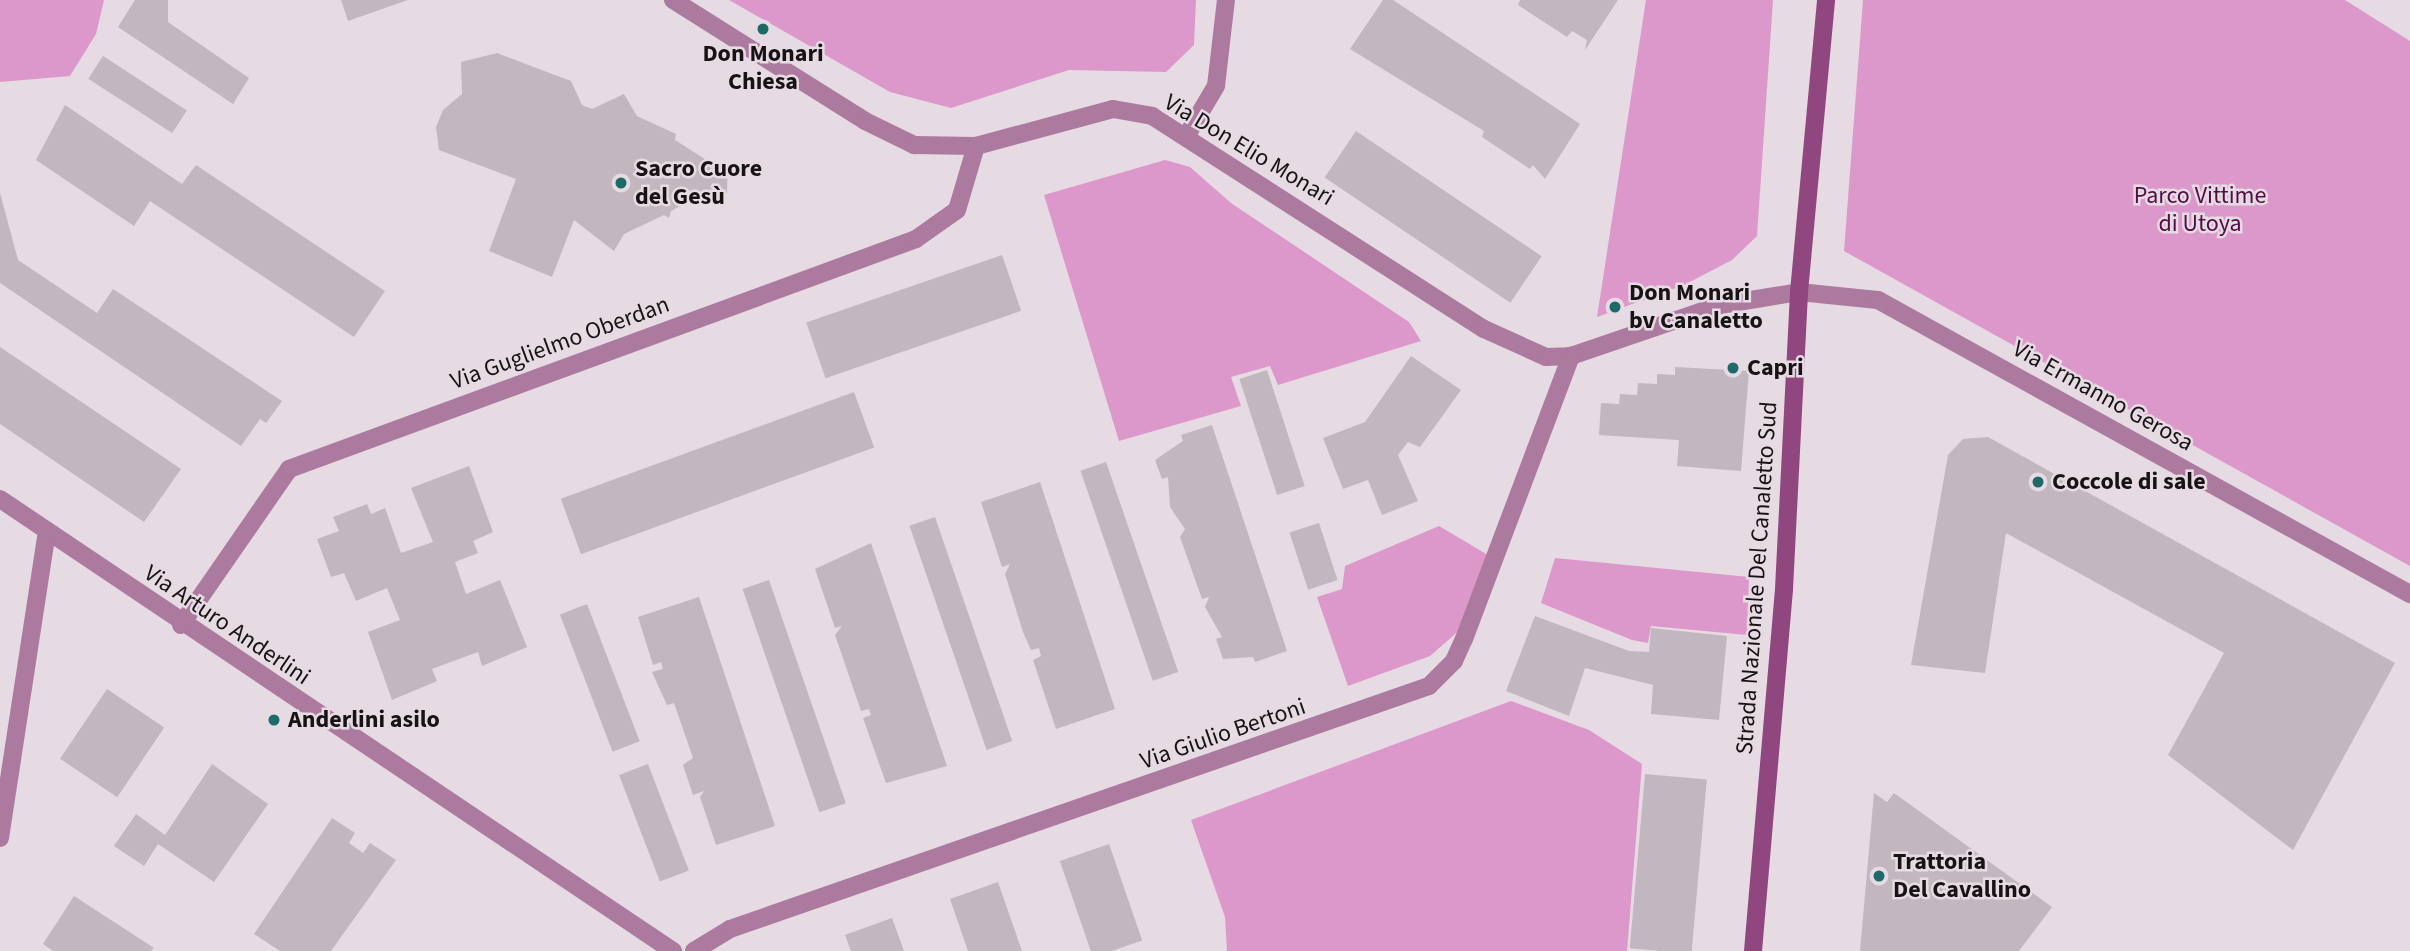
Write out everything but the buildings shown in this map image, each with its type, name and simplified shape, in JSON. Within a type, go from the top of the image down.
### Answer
[{"type":"main road","name":"Strada Nazionale Del Canaletto Sud","points":[[1754,951],[1784,589],[1799,292],[1826,0]]},
{"type":"street","name":"Via Don Elio Monari","points":[[673,0],[891,136],[930,148],[976,146],[1113,109],[1152,116],[1187,135],[1508,343],[1546,357],[1571,356],[1720,304],[1799,292]]},
{"type":"street","points":[[1187,135],[1216,86],[1226,0]]},
{"type":"street","name":"Via Guglielmo Oberdan","points":[[181,625],[289,469],[916,239],[957,210],[976,146]]},
{"type":"street","name":"Via Ermanno Gerosa","points":[[1799,292],[1878,300],[2410,594]]},
{"type":"street","name":"Via Giulio Bertoni","points":[[694,951],[730,929],[1429,686],[1454,661],[1464,639],[1571,356]]},
{"type":"street","name":"Via Arturo Anderlini","points":[[0,499],[181,625],[673,951]]},
{"type":"street","points":[[0,838],[47,531]]},
{"type":"green space","points":[[0,0],[104,0],[96,34],[70,76],[0,82]]},
{"type":"green space","points":[[729,0],[1196,0],[1194,45],[1166,72],[1069,70],[951,108],[890,92]]},
{"type":"green space","points":[[1646,0],[1773,0],[1757,236],[1732,260],[1684,285],[1597,317]]},
{"type":"green space","name":"Parco Vittime di Utoya","points":[[1863,0],[2345,0],[2410,41],[2410,566],[1844,251]]},
{"type":"green space","points":[[1165,160],[1190,167],[1231,203],[1409,322],[1421,341],[1278,385],[1270,366],[1231,377],[1241,406],[1119,441],[1044,195]]},
{"type":"green space","points":[[1439,526],[1488,555],[1462,628],[1430,656],[1348,686],[1317,597],[1342,589],[1345,566]]},
{"type":"green space","points":[[1555,558],[1749,577],[1747,635],[1651,626],[1648,643],[1632,640],[1541,603]]},
{"type":"green space","points":[[1511,701],[1589,730],[1642,764],[1627,951],[1227,951],[1225,917],[1191,820]]},
{"type":"place","name":"Don Monari Chiesa","points":[[763,29]]},
{"type":"place","name":"Sacro Cuore del Gesù","points":[[621,183]]},
{"type":"place","name":"Don Monari bv Canaletto","points":[[1615,307]]},
{"type":"place","name":"Capri","points":[[1733,368]]},
{"type":"place","name":"Coccole di sale","points":[[2038,482]]},
{"type":"place","name":"Anderlini asilo","points":[[274,720]]},
{"type":"place","name":"Trattoria Del Cavallino","points":[[1879,876]]}]
